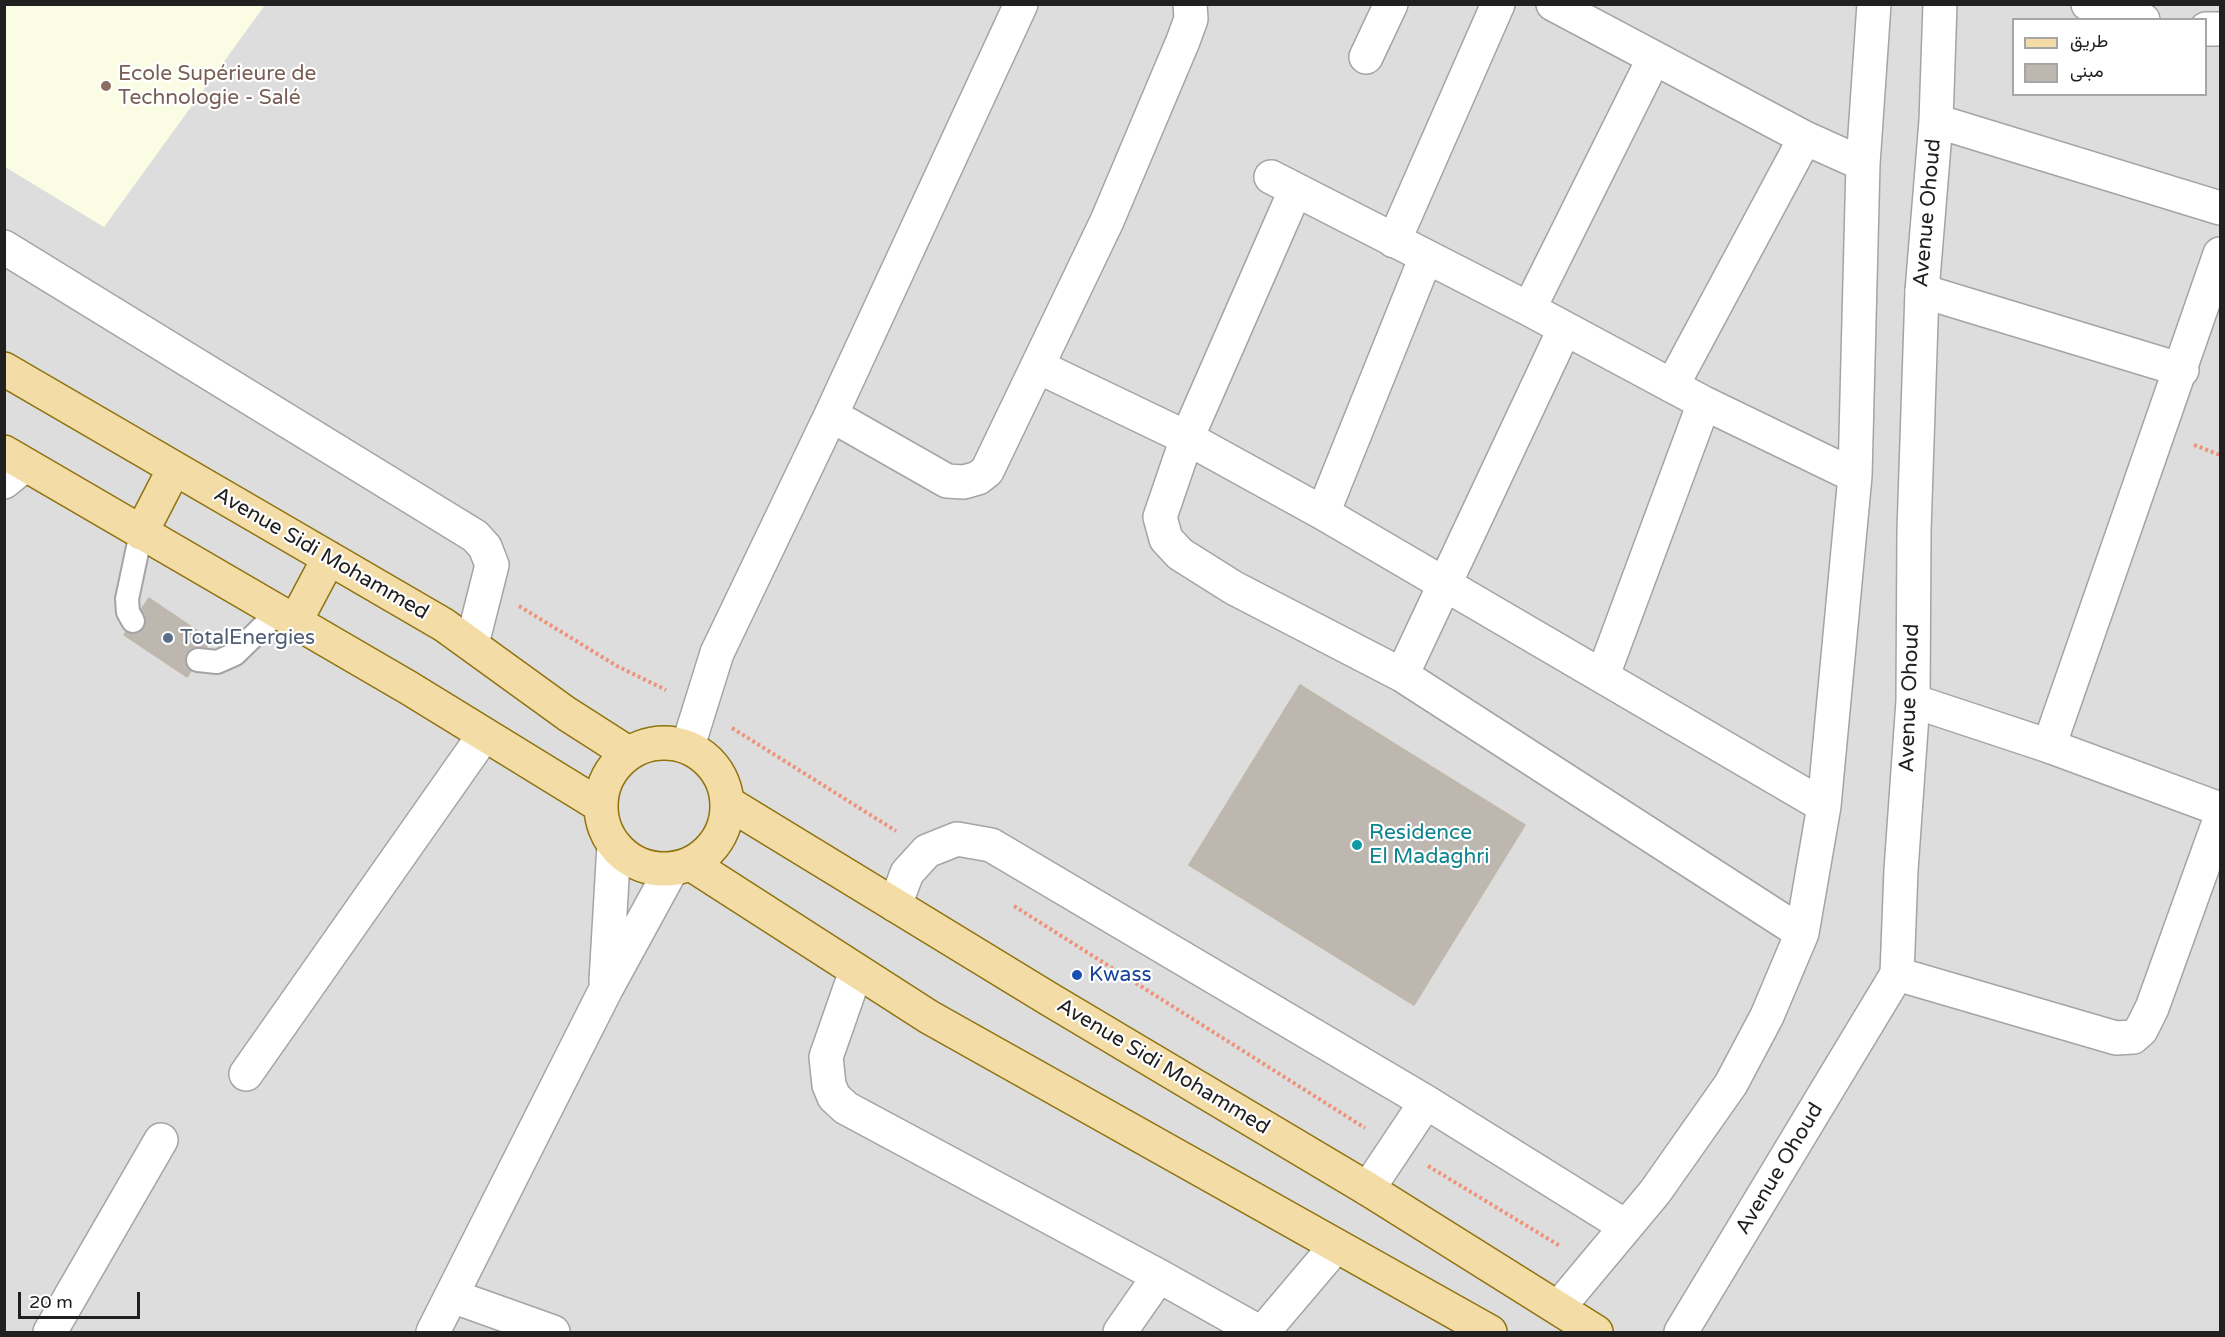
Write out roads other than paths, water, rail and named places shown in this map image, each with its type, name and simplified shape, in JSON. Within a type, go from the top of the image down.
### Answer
[{"type":"main road","name":"Avenue Sidi Mohammed","points":[[4,369],[472,644],[567,714],[628,753]]},
{"type":"main road","points":[[11,467],[141,532],[601,806]]},
{"type":"main road","points":[[141,532],[174,469]]},
{"type":"main road","points":[[286,618],[329,558]]},
{"type":"main road","points":[[657,742],[688,746],[708,759],[723,779],[728,803],[726,822],[719,839],[707,854],[681,867],[649,868],[630,860],[614,845],[604,827],[601,806],[604,785],[613,767],[628,753],[657,742]]},
{"type":"main road","name":"Avenue Sidi Mohammed","points":[[728,803],[1368,1189],[1596,1332]]},
{"type":"main road","points":[[681,867],[1066,1097],[1490,1332]]},
{"type":"street","points":[[688,746],[717,653],[831,415],[1021,4]]},
{"type":"street","points":[[831,415],[947,480],[964,482],[978,478],[993,462],[1107,221],[1183,40],[1191,19],[1190,4]]},
{"type":"street","points":[[1366,57],[1391,4]]},
{"type":"street","points":[[1394,241],[1498,4]]},
{"type":"street","points":[[1553,4],[1805,138],[1863,164]]},
{"type":"street","points":[[1559,1307],[1655,1192],[1731,1084],[1767,1016],[1802,933],[1824,806],[1855,476],[1863,164],[1874,4]]},
{"type":"street","name":"Avenue Ohoud","points":[[1681,1332],[1898,974],[1901,870],[1913,701],[1914,531],[1922,291],[1936,121],[1940,4]]},
{"type":"street","points":[[2088,4],[2136,18]]},
{"type":"street","points":[[1529,309],[1654,58]]},
{"type":"street","points":[[1936,121],[2220,208]]},
{"type":"street","points":[[1672,386],[1805,138]]},
{"type":"street","points":[[1802,933],[1402,675],[1234,588],[1173,548],[1164,534],[1160,517],[1186,438],[1283,184],[1529,309],[1564,330],[1704,403],[1855,476]]},
{"type":"street","points":[[4,247],[475,536],[485,547],[492,565],[489,588],[472,644]]},
{"type":"street","points":[[2049,746],[2182,370],[2220,255]]},
{"type":"street","points":[[1323,513],[1426,257]]},
{"type":"street","points":[[1922,291],[2182,370]]},
{"type":"street","points":[[1402,675],[1564,330]]},
{"type":"street","points":[[1039,367],[1186,438],[1323,513],[1824,806]]},
{"type":"street","points":[[1603,675],[1704,403]]},
{"type":"street","points":[[1913,701],[2049,746],[2220,809]]},
{"type":"street","points":[[246,1074],[484,735]]},
{"type":"street","points":[[1898,974],[2116,1038],[2133,1037],[2141,1030],[2152,1008],[2220,819]]},
{"type":"street","points":[[895,904],[907,873],[927,851],[957,839],[991,845],[1426,1102],[1625,1226]]},
{"type":"street","points":[[606,989],[614,845]]},
{"type":"street","points":[[433,1332],[606,989],[681,867]]},
{"type":"street","points":[[856,972],[826,1057],[829,1084],[834,1097],[846,1108],[1259,1332]]},
{"type":"street","points":[[1368,1189],[1426,1102]]},
{"type":"street","points":[[50,1332],[161,1140]]},
{"type":"street","points":[[1263,1332],[1335,1247]]},
{"type":"street","points":[[1120,1332],[1159,1276]]},
{"type":"street","points":[[452,1296],[552,1332]]},
{"type":"lane","points":[[134,621],[128,612],[127,599],[141,532]]},
{"type":"lane","points":[[198,660],[217,662],[235,654],[286,618]]},
{"type":"place","name":"Ecole Supérieure de Technologie - Salé","points":[[106,86]]},
{"type":"place","name":"TotalEnergies","points":[[168,638]]},
{"type":"place","name":"Residence El Madaghri","points":[[1357,845]]},
{"type":"place","name":"Kwass","points":[[1077,975]]}]
